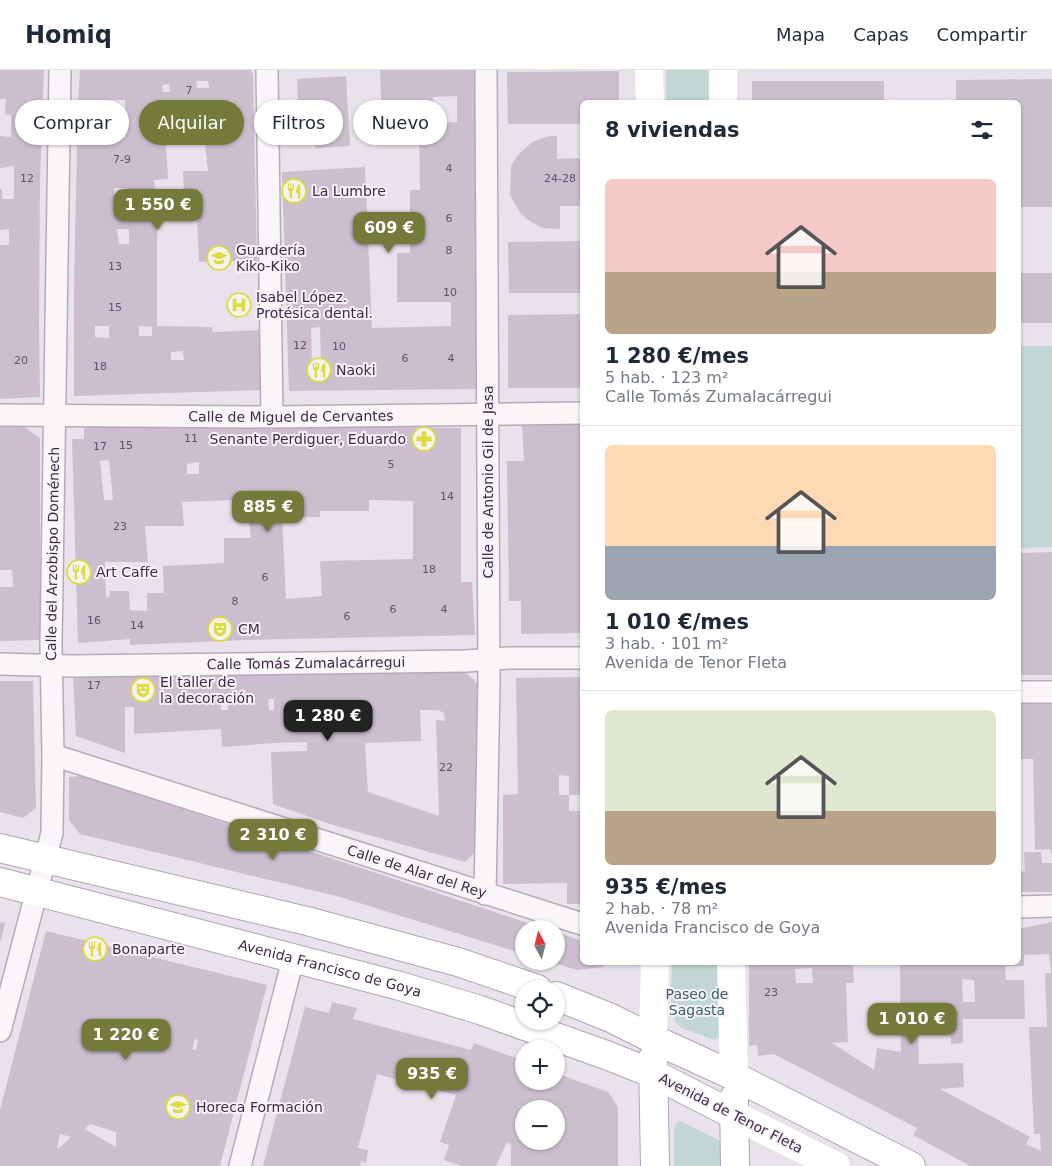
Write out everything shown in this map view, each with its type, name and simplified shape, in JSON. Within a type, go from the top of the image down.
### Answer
[{"type":"main road","points":[[649,70],[650,100]]},
{"type":"main road","points":[[723,100],[724,70]]},
{"type":"main road","points":[[0,848],[307,921],[458,962],[515,981]]},
{"type":"main road","name":"Avenida Francisco de Goya","points":[[0,882],[443,998],[606,1055],[654,1074]]},
{"type":"main road","points":[[655,1166],[653,1039],[656,965]]},
{"type":"main road","points":[[731,965],[735,1166]]},
{"type":"main road","points":[[565,1000],[612,1018],[734,1076],[911,1166]]},
{"type":"main road","name":"Avenida de Tenor Fleta","points":[[654,1074],[836,1166]]},
{"type":"street","name":"Calle del Arzobispo Doménech","points":[[0,1031],[7,980],[37,891],[52,833],[52,666],[60,70]]},
{"type":"street","points":[[267,70],[272,417]]},
{"type":"street","name":"Calle de Antonio Gil de Jasa","points":[[485,894],[488,660],[486,70]]},
{"type":"street","name":"Calle de Miguel de Cervantes","points":[[0,415],[272,417],[580,413]]},
{"type":"street","name":"Calle Tomás Zumalacárregui","points":[[0,664],[52,666],[580,658]]},
{"type":"street","points":[[1021,692],[1052,692]]},
{"type":"street","name":"Calle de Alar del Rey","points":[[53,754],[580,923]]},
{"type":"street","points":[[1021,907],[1052,906]]},
{"type":"street","points":[[240,1166],[293,959]]},
{"type":"green space","points":[[666,70],[713,70],[714,100],[666,100]]},
{"type":"green space","points":[[1021,346],[1052,346],[1052,547],[1021,548]]},
{"type":"green space","name":"Paseo de Sagasta","points":[[672,965],[721,965],[721,1035],[717,1039],[711,1039],[678,1025],[673,1013]]},
{"type":"green space","points":[[680,1121],[719,1140],[722,1147],[722,1166],[674,1166],[674,1128],[677,1122]]},
{"type":"building","points":[[0,70],[44,70],[43,100],[15,100],[15,145],[41,145],[40,397],[0,399],[0,245],[9,245],[9,229],[0,230],[0,189],[2,189],[2,199],[14,199],[14,166],[0,168],[0,136],[11,137],[11,115],[5,114],[6,99],[0,99]]},
{"type":"building","points":[[80,70],[250,70],[253,74],[257,261],[199,262],[197,216],[185,217],[183,171],[208,171],[205,145],[244,145],[244,100],[139,100],[139,145],[166,145],[168,179],[154,180],[157,207],[157,326],[212,327],[213,332],[259,330],[262,390],[74,396],[77,145],[129,145],[129,100],[78,100]],"holes":[[[196,81],[208,81],[209,88],[197,88]],[[169,84],[170,92],[163,92],[162,85]],[[114,188],[127,188],[128,196],[114,197]],[[117,229],[129,229],[129,244],[119,244]],[[95,326],[109,326],[109,338],[95,337]],[[139,326],[152,327],[152,336],[139,336]],[[183,351],[184,360],[171,360],[171,352]]]},
{"type":"building","points":[[380,70],[477,70],[478,389],[289,391],[282,172],[365,167],[372,328],[451,326],[451,302],[397,302],[397,253],[410,253],[410,190],[420,190],[419,145],[447,145],[447,122],[457,122],[457,96],[433,97],[433,100],[381,100]],"holes":[[[320,327],[321,361],[312,362],[311,328]]]},
{"type":"building","points":[[619,71],[619,100],[580,100],[580,124],[508,124],[507,72]]},
{"type":"building","points":[[346,76],[350,146],[315,148],[315,145],[343,145],[343,100],[298,100],[297,79]]},
{"type":"building","points":[[1052,79],[1052,207],[1021,207],[1021,100],[956,100],[956,80]]},
{"type":"building","points":[[752,81],[884,81],[884,100],[752,100]]},
{"type":"building","points":[[549,136],[557,136],[557,159],[580,158],[580,206],[560,206],[560,229],[542,228],[531,222],[521,214],[510,195],[511,166],[517,156],[532,142]]},
{"type":"building","points":[[580,241],[580,293],[509,293],[508,242]]},
{"type":"building","points":[[1021,273],[1052,273],[1052,323],[1021,323]]},
{"type":"building","points":[[580,314],[580,388],[508,388],[508,315]]},
{"type":"building","points":[[261,425],[461,428],[461,582],[472,582],[475,635],[246,640],[130,645],[130,639],[78,643],[72,439],[84,439],[84,426]],"holes":[[[109,460],[113,500],[104,500],[100,461]],[[199,462],[199,474],[187,474],[187,464]],[[262,499],[262,518],[249,518],[251,538],[224,538],[224,563],[163,566],[164,593],[147,593],[147,611],[130,610],[129,591],[110,591],[109,597],[106,598],[105,562],[148,562],[145,526],[184,526],[182,502]],[[369,500],[413,501],[413,559],[320,561],[322,596],[286,599],[282,517],[320,517],[320,511],[369,511]]]},
{"type":"building","points":[[522,425],[580,425],[580,633],[521,634],[521,601],[509,601],[507,461],[524,461]]},
{"type":"building","points":[[0,427],[24,427],[40,438],[40,640],[0,641],[0,587],[13,587],[12,570],[0,570]]},
{"type":"building","points":[[1052,552],[1052,675],[1021,675],[1021,553]]},
{"type":"building","points":[[462,669],[478,684],[482,845],[465,862],[333,825],[273,804],[271,752],[307,751],[307,742],[222,747],[221,729],[134,734],[134,707],[125,707],[125,753],[76,736],[73,676],[133,677],[220,673]],"holes":[[[268,699],[274,699],[274,710],[269,710]],[[221,701],[228,701],[228,710],[221,710]],[[420,710],[438,710],[444,713],[445,721],[436,720],[439,816],[368,792],[365,743],[421,741]]]},
{"type":"building","points":[[580,677],[580,795],[569,795],[569,811],[580,811],[580,904],[567,904],[567,883],[503,884],[503,795],[518,794],[516,678]],"holes":[[[559,775],[569,776],[569,795],[559,795]]]},
{"type":"building","points":[[0,681],[33,681],[36,808],[23,818],[0,812]]},
{"type":"building","points":[[1021,703],[1052,703],[1052,853],[1050,849],[1035,850],[1033,759],[1021,759]]},
{"type":"building","points":[[82,776],[519,920],[515,920],[515,951],[340,897],[80,834],[69,820],[69,777]]},
{"type":"building","points":[[1024,852],[1041,852],[1042,863],[1052,863],[1052,892],[1021,892],[1021,872],[1025,871]]},
{"type":"building","points":[[0,922],[5,923],[1,941],[0,941]]},
{"type":"building","points":[[1052,922],[1052,1166],[970,1166],[913,1135],[917,1128],[774,1054],[758,1056],[757,1045],[749,1046],[749,965],[853,965],[854,983],[846,983],[848,1042],[832,1043],[874,1070],[877,1048],[901,1052],[900,965],[1021,965],[1021,929]],"holes":[[[1049,954],[1051,973],[1045,973],[1047,1027],[1029,1027],[1034,1134],[1040,1134],[1041,1151],[1026,1144],[1030,1137],[940,1089],[964,1087],[963,1063],[919,1064],[918,1024],[950,1024],[951,1044],[963,1043],[963,1019],[1025,1019],[1024,980],[1006,980],[1005,966],[1024,966],[1024,955]],[[812,968],[813,983],[796,983],[795,969]],[[962,979],[974,980],[975,1002],[963,1002]]]},
{"type":"building","points":[[46,931],[267,985],[220,1166],[0,1166],[0,1110]],"holes":[[[195,1039],[198,1040],[196,1050],[192,1049]],[[90,1124],[116,1132],[116,1147],[85,1129]],[[60,1134],[71,1137],[58,1149]]]},
{"type":"building","points":[[565,935],[580,940],[580,965],[604,965],[603,967],[577,970],[565,966]]},
{"type":"building","points":[[332,1002],[357,1008],[353,1019],[471,1050],[474,1043],[515,1058],[515,1090],[565,1090],[565,1076],[608,1092],[618,1107],[618,1166],[511,1166],[511,1145],[507,1142],[496,1166],[462,1166],[444,1160],[449,1145],[440,1142],[456,1095],[377,1074],[358,1148],[368,1150],[366,1163],[361,1161],[360,1166],[263,1166],[305,1007],[329,1013]]},
{"type":"place","name":"La Lumbre","points":[[294,191]]},
{"type":"place","name":"Guardería Kiko-Kiko","points":[[219,258]]},
{"type":"place","name":"Isabel López. Protésica dental.","points":[[239,305]]},
{"type":"place","name":"Naoki","points":[[319,370]]},
{"type":"place","name":"Senante Perdiguer, Eduardo","points":[[424,439]]},
{"type":"place","name":"Art Caffe","points":[[79,572]]},
{"type":"place","name":"CM","points":[[220,629]]},
{"type":"place","name":"El taller de la decoración","points":[[143,690]]},
{"type":"place","name":"Bonaparte","points":[[95,949]]},
{"type":"place","name":"Horeca Formación","points":[[178,1107]]}]
